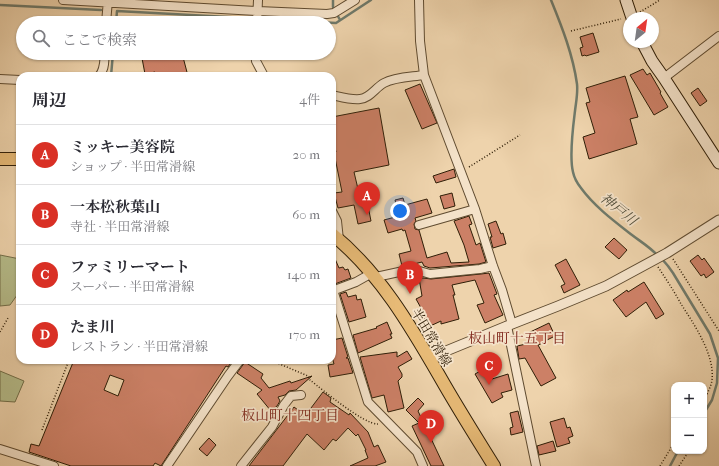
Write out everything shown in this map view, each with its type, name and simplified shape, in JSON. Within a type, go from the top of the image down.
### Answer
[{"type":"main road","points":[[626,0],[630,12]]},
{"type":"main road","points":[[645,48],[652,61],[719,163]]},
{"type":"main road","points":[[0,159],[16,159]]},
{"type":"main road","name":"半田常滑線","points":[[336,237],[374,275],[399,310],[494,466]]},
{"type":"street","points":[[63,0],[108,1],[239,16]]},
{"type":"street","points":[[257,16],[258,0]]},
{"type":"street","points":[[292,16],[334,13],[355,0]]},
{"type":"street","points":[[419,0],[420,41],[424,75],[461,172],[502,290],[536,466]]},
{"type":"street","points":[[107,16],[108,1]]},
{"type":"street","points":[[664,78],[719,36]]},
{"type":"street","points":[[102,72],[104,60]]},
{"type":"street","points":[[256,60],[262,72]]},
{"type":"street","points":[[336,97],[362,99],[384,83],[403,77],[424,75]]},
{"type":"street","points":[[0,80],[16,80]]},
{"type":"street","points":[[419,225],[474,209]]},
{"type":"street","points":[[336,219],[336,237]]},
{"type":"street","points":[[429,358],[606,286],[668,253],[719,220]]},
{"type":"street","points":[[336,289],[374,275],[408,270],[416,270],[430,274],[480,269],[493,266]]},
{"type":"street","points":[[336,302],[368,402],[417,452],[423,466]]},
{"type":"street","points":[[167,466],[237,364]]},
{"type":"street","points":[[241,466],[272,427],[284,405],[291,396],[301,394]]},
{"type":"street","points":[[0,450],[54,466]]},
{"type":"path","points":[[640,12],[660,0]]},
{"type":"path","points":[[571,31],[623,19]]},
{"type":"path","points":[[461,172],[520,135]]},
{"type":"path","points":[[668,253],[719,331]]},
{"type":"path","points":[[654,260],[693,323],[705,346],[712,372],[711,385],[707,394]]},
{"type":"path","points":[[0,332],[8,318]]},
{"type":"path","points":[[42,430],[67,364]]},
{"type":"path","points":[[280,364],[308,376],[310,380],[353,413],[367,421],[379,424],[385,420]]},
{"type":"path","points":[[660,466],[671,448]]},
{"type":"path","points":[[679,466],[687,454]]},
{"type":"green space","points":[[0,255],[16,258],[16,297],[10,305],[0,306]]},
{"type":"green space","points":[[0,371],[24,381],[15,402],[0,401]]},
{"type":"building","points":[[593,33],[599,52],[582,56],[580,48],[583,47],[580,37]]},
{"type":"building","points":[[142,60],[184,60],[187,72],[155,72],[145,72]]},
{"type":"building","points":[[643,69],[647,75],[650,73],[668,107],[654,115],[630,75]]},
{"type":"building","points":[[625,76],[638,117],[630,119],[637,144],[589,159],[583,137],[595,133],[586,103],[590,102],[586,88]]},
{"type":"building","points":[[420,84],[437,123],[422,129],[405,90]]},
{"type":"building","points":[[698,88],[707,101],[700,106],[691,93]]},
{"type":"building","points":[[379,108],[389,165],[354,172],[358,189],[362,188],[371,221],[358,224],[354,205],[338,208],[336,193],[342,192],[336,163],[336,116]]},
{"type":"building","points":[[454,169],[456,177],[436,183],[433,176]]},
{"type":"building","points":[[452,193],[455,206],[444,209],[440,196]]},
{"type":"building","points":[[403,198],[405,205],[427,199],[432,213],[415,218],[416,221],[414,224],[415,229],[419,230],[427,258],[447,252],[451,263],[469,262],[454,221],[469,216],[472,224],[469,225],[476,245],[480,243],[486,262],[479,264],[430,268],[424,266],[422,262],[402,266],[399,254],[411,251],[405,230],[403,231],[402,229],[388,233],[384,220],[399,216],[395,200]]},
{"type":"building","points":[[496,221],[501,234],[503,233],[506,244],[493,248],[490,237],[492,237],[488,224]]},
{"type":"building","points":[[614,238],[627,250],[619,259],[605,247]]},
{"type":"building","points":[[698,255],[702,260],[704,258],[714,272],[706,278],[704,274],[701,276],[690,261]]},
{"type":"building","points":[[566,259],[580,285],[564,293],[561,286],[565,284],[555,265]]},
{"type":"building","points":[[336,261],[339,268],[343,267],[345,270],[348,269],[351,278],[336,284]]},
{"type":"building","points":[[489,273],[497,294],[494,295],[503,315],[485,323],[477,305],[484,303],[475,280],[452,285],[459,319],[441,324],[441,321],[428,327],[424,318],[426,317],[416,299],[422,296],[419,278],[431,279]]},
{"type":"building","points":[[644,282],[664,314],[656,319],[646,302],[626,317],[613,300],[627,290],[628,292]]},
{"type":"building","points":[[346,292],[348,297],[356,295],[357,300],[361,299],[366,317],[349,322],[340,294]]},
{"type":"building","points":[[387,322],[392,338],[358,353],[353,335],[377,328],[376,327]]},
{"type":"building","points":[[549,323],[555,336],[538,345],[556,378],[541,386],[525,358],[519,359],[517,346],[531,343],[526,334]]},
{"type":"building","points":[[342,338],[348,357],[346,358],[348,358],[353,373],[330,377],[328,365],[336,364],[336,339]]},
{"type":"building","points":[[407,351],[412,359],[398,367],[402,374],[402,377],[398,381],[404,408],[388,412],[384,395],[372,398],[360,357],[397,352],[397,357]]},
{"type":"building","points":[[72,364],[230,364],[228,367],[226,366],[161,466],[155,463],[153,466],[71,466],[29,452],[31,444],[39,446]],"holes":[[[110,375],[124,380],[118,396],[104,390]]]},
{"type":"building","points":[[244,364],[248,364],[263,374],[261,378],[269,388],[312,376],[296,390],[289,391],[285,395],[278,397],[280,401],[271,411],[257,394],[262,390],[237,373]]},
{"type":"building","points":[[486,368],[492,379],[508,374],[512,390],[501,393],[503,397],[492,403],[475,374]]},
{"type":"building","points":[[323,392],[331,398],[330,402],[349,415],[350,413],[368,432],[374,447],[378,445],[386,462],[375,466],[350,466],[368,458],[366,450],[358,434],[356,436],[348,428],[336,441],[333,439],[324,450],[307,434],[283,466],[249,466],[294,407],[310,419],[308,412]]},
{"type":"building","points":[[418,398],[424,404],[418,411],[444,466],[431,466],[412,426],[419,423],[406,410]]},
{"type":"building","points":[[518,411],[523,432],[511,435],[510,428],[513,427],[510,413]]},
{"type":"building","points":[[564,418],[567,428],[570,427],[573,436],[568,438],[570,443],[557,447],[550,422]]},
{"type":"building","points":[[209,438],[216,445],[207,456],[199,449]]},
{"type":"building","points":[[553,441],[556,451],[539,455],[537,446]]},
{"type":"waterway","points":[[333,0],[333,7],[340,20]]},
{"type":"waterway","points":[[336,23],[371,0]]},
{"type":"waterway","name":"神戸川","points":[[551,0],[570,52],[577,84],[571,150],[573,174],[586,195],[598,207],[649,247],[658,256]]},
{"type":"waterway","points":[[0,5],[101,10]]},
{"type":"waterway","points":[[117,16],[117,11],[208,16]]},
{"type":"waterway","points":[[111,72],[112,60]]},
{"type":"waterway","name":"神戸川","points":[[662,259],[673,273],[710,334],[718,358],[717,383],[712,400],[707,408]]},
{"type":"waterway","name":"神戸川","points":[[670,466],[676,454]]},
{"type":"place","name":"ミッキー美容院","points":[[367,215]]},
{"type":"place","name":"一本松秋葉山","points":[[410,294]]},
{"type":"place","name":"ファミリーマート","points":[[489,385]]},
{"type":"place","name":"たま川","points":[[431,443]]},
{"type":"district","name":"板山町十五丁目","points":[[517,338]]},
{"type":"district","name":"板山町十四丁目","points":[[290,415]]}]
